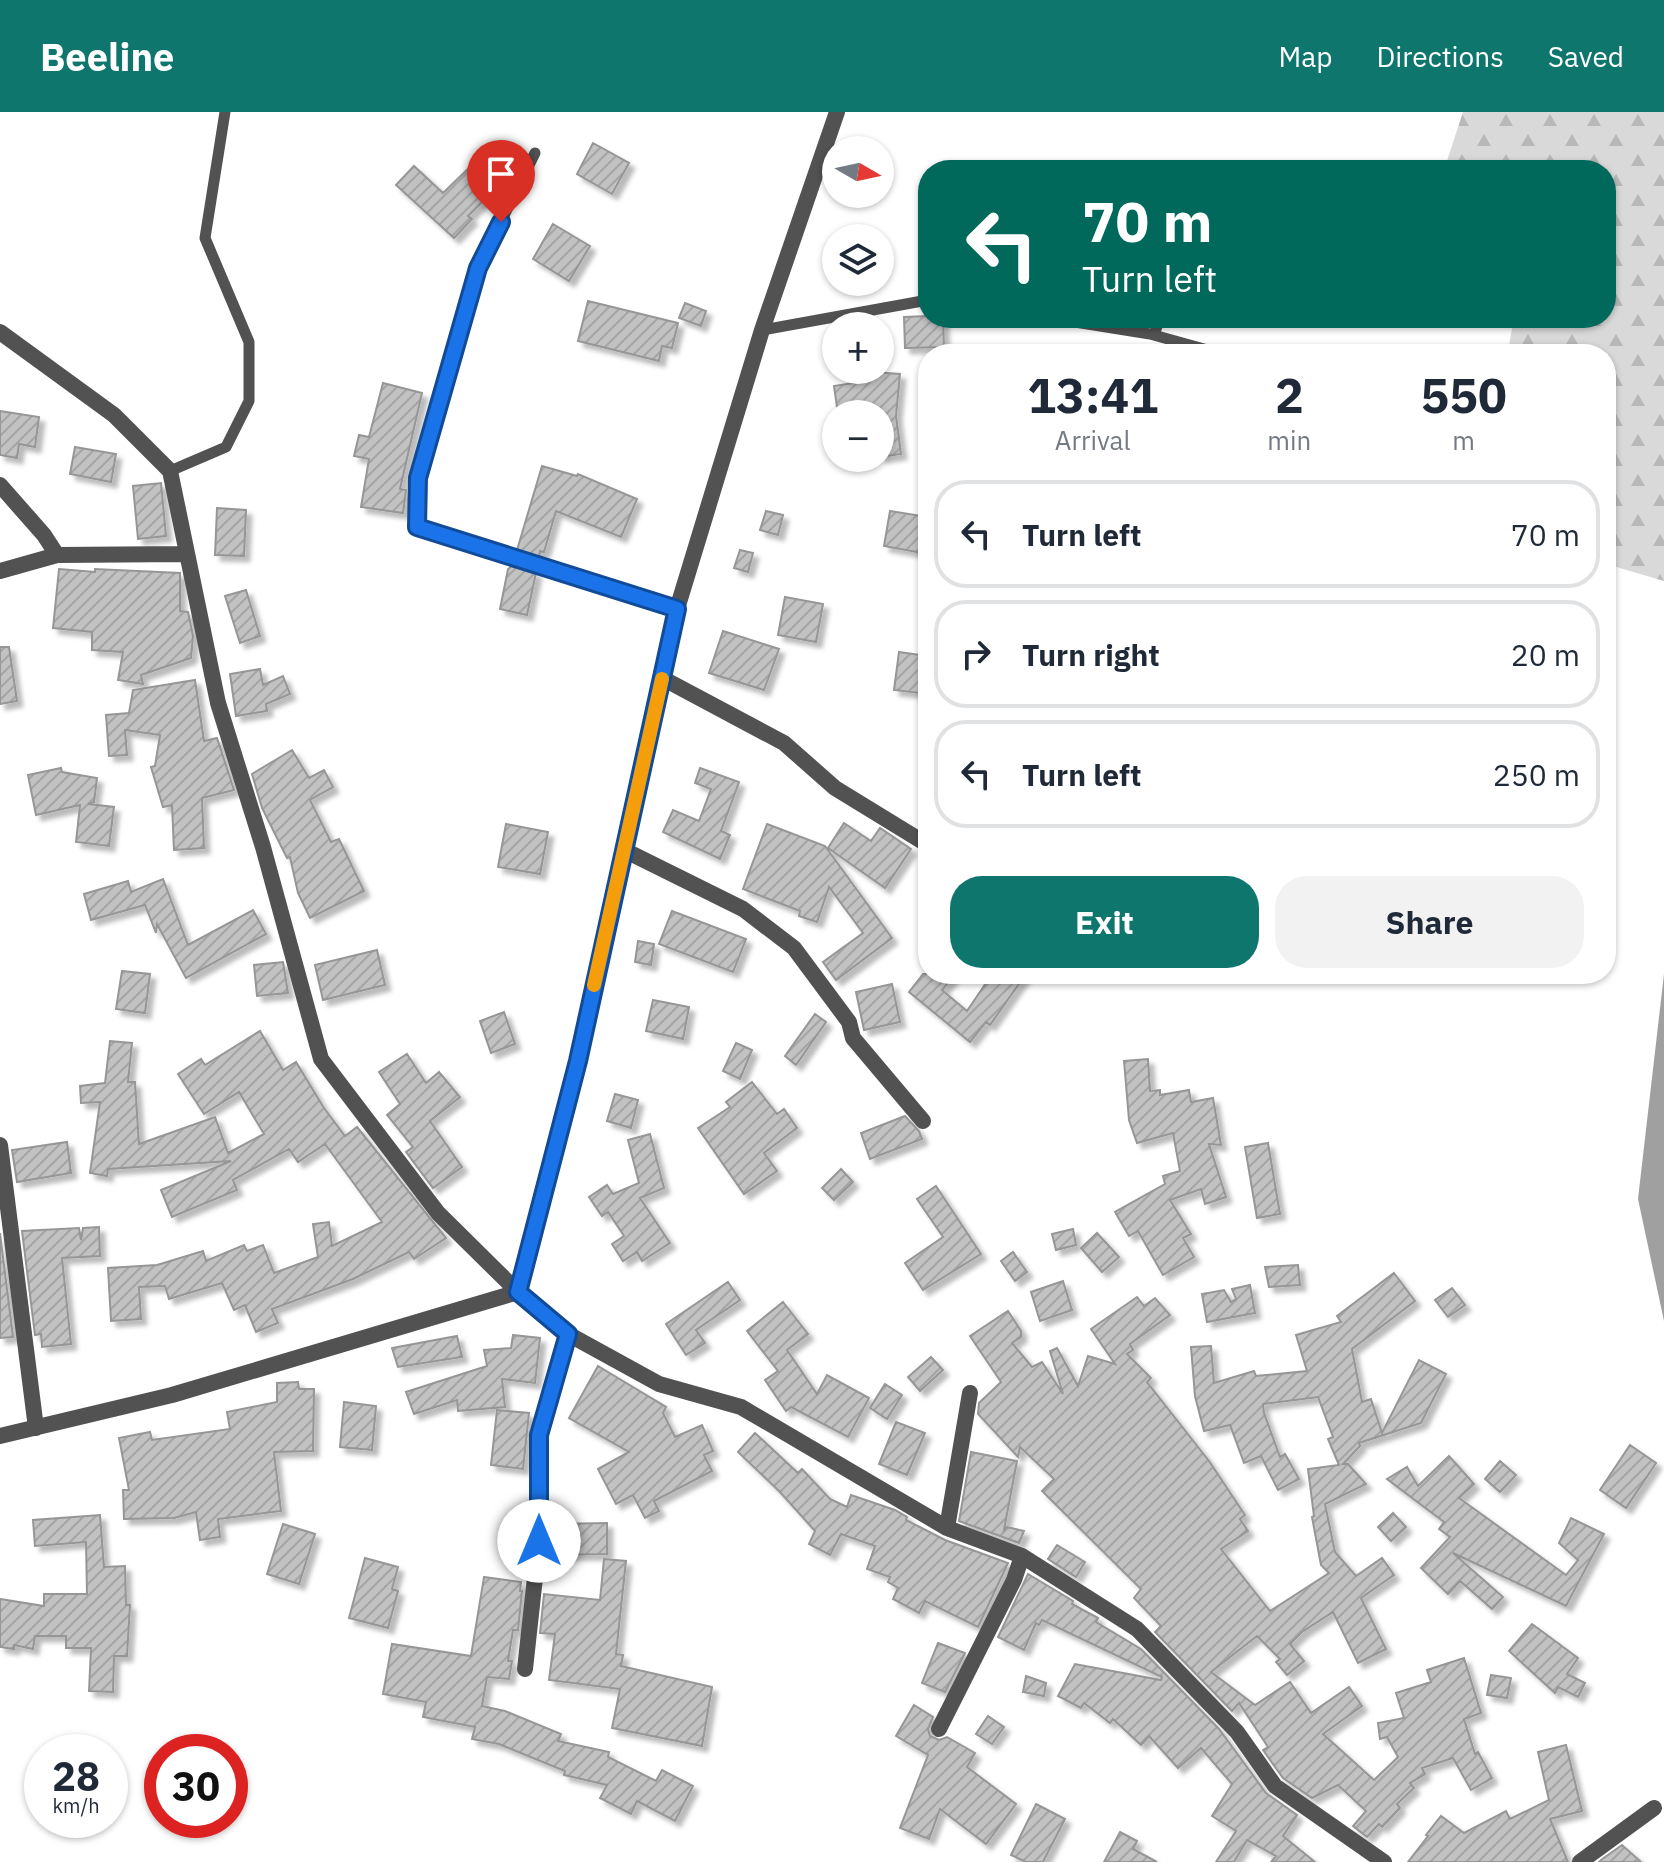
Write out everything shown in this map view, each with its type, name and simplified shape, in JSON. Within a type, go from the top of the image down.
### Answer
[{"type":"street","points":[[518,1292],[578,1061],[677,609],[762,330],[837,112]]},
{"type":"street","points":[[0,332],[114,415],[170,471],[218,703],[263,847],[321,1059],[438,1213],[518,1292],[568,1334],[659,1384],[741,1407],[947,1528],[1022,1556],[1137,1629],[1237,1732],[1275,1786],[1384,1862]]},
{"type":"street","points":[[0,485],[44,535],[57,555]]},
{"type":"street","points":[[0,571],[57,555],[186,554]]},
{"type":"street","points":[[662,678],[784,743],[835,788],[918,839]]},
{"type":"street","points":[[624,850],[743,909],[794,948],[849,1022],[853,1038],[923,1121]]},
{"type":"street","points":[[0,1145],[36,1428]]},
{"type":"street","points":[[0,1436],[172,1395],[518,1292]]},
{"type":"street","points":[[525,1669],[539,1541],[539,1435],[568,1334]]},
{"type":"street","points":[[947,1528],[970,1393]]},
{"type":"street","points":[[939,1729],[1014,1580],[1022,1556]]},
{"type":"street","points":[[1580,1862],[1654,1808]]},
{"type":"lane","points":[[170,471],[226,447],[249,401],[249,342],[205,238],[225,112]]},
{"type":"lane","points":[[535,153],[478,268],[418,478],[417,527],[677,609]]},
{"type":"lane","points":[[762,330],[918,302]]},
{"type":"lane","points":[[1111,328],[1186,344]]},
{"type":"lane","points":[[1154,335],[1156,328]]},
{"type":"green space","points":[[1463,112],[1664,112],[1664,581],[1616,567],[1616,344],[1509,344],[1512,328],[1616,328],[1616,160],[1447,160]]},
{"type":"shaded area","points":[[1664,974],[1664,1321],[1638,1199]]},
{"type":"building","points":[[593,143],[629,163],[612,194],[577,174]]},
{"type":"building","points":[[473,164],[497,187],[468,216],[472,219],[454,238],[396,185],[414,166],[443,193]]},
{"type":"building","points":[[553,224],[590,246],[569,281],[533,259]]},
{"type":"building","points":[[588,301],[678,323],[672,348],[662,346],[659,361],[578,341]]},
{"type":"building","points":[[685,303],[706,311],[701,326],[679,318]]},
{"type":"building","points":[[918,316],[918,328],[943,328],[944,344],[918,344],[918,348],[905,348],[904,317]]},
{"type":"building","points":[[894,374],[900,374],[896,416],[901,454],[894,455],[894,400],[836,400],[834,386],[894,384]]},
{"type":"building","points":[[383,383],[422,393],[400,489],[406,490],[403,513],[361,507],[369,459],[354,456],[359,435],[369,437]]},
{"type":"building","points":[[0,411],[39,417],[35,447],[19,444],[17,458],[0,455]]},
{"type":"building","points":[[75,447],[116,454],[111,482],[70,474]]},
{"type":"building","points":[[542,466],[578,474],[637,499],[621,537],[556,511],[544,552],[540,551],[539,557],[517,550]]},
{"type":"building","points":[[161,483],[166,536],[138,539],[133,486]]},
{"type":"building","points":[[217,508],[246,510],[244,556],[215,555]]},
{"type":"building","points":[[766,511],[783,515],[778,535],[760,530]]},
{"type":"building","points":[[890,511],[918,515],[918,552],[884,546]]},
{"type":"building","points":[[740,550],[753,553],[748,572],[734,568]]},
{"type":"building","points":[[512,566],[536,573],[527,615],[500,609],[508,569]]},
{"type":"building","points":[[59,569],[180,573],[180,611],[188,612],[193,636],[191,658],[141,675],[143,684],[118,680],[123,652],[92,650],[92,632],[53,628]]},
{"type":"building","points":[[246,590],[260,636],[240,643],[225,596]]},
{"type":"building","points":[[785,597],[823,604],[816,642],[778,635]]},
{"type":"building","points":[[723,631],[779,649],[764,690],[709,673]]},
{"type":"building","points":[[0,647],[9,647],[17,701],[0,704]]},
{"type":"building","points":[[899,652],[918,655],[918,693],[894,690]]},
{"type":"building","points":[[260,669],[263,685],[283,676],[290,694],[266,704],[267,711],[236,716],[230,674]]},
{"type":"building","points":[[195,680],[204,741],[217,738],[234,790],[202,798],[204,848],[174,850],[172,805],[163,807],[151,767],[155,766],[160,735],[125,730],[127,755],[109,756],[106,715],[129,713],[133,690]]},
{"type":"building","points":[[292,750],[309,778],[324,770],[333,787],[310,800],[331,842],[339,839],[364,891],[310,918],[298,893],[290,857],[287,858],[262,808],[252,774]]},
{"type":"building","points":[[61,768],[62,772],[97,778],[94,802],[88,804],[114,807],[109,846],[76,842],[80,805],[36,815],[28,775]]},
{"type":"building","points":[[700,768],[739,782],[721,831],[730,835],[720,859],[663,832],[673,810],[699,821],[711,789],[695,783]]},
{"type":"building","points":[[844,823],[871,841],[880,828],[911,849],[885,888],[828,848]]},
{"type":"building","points":[[506,824],[548,832],[540,874],[498,867]]},
{"type":"building","points":[[767,824],[825,846],[892,938],[836,980],[823,962],[863,933],[829,887],[817,922],[799,916],[800,911],[743,889]]},
{"type":"building","points":[[163,879],[188,945],[253,910],[266,934],[186,978],[157,924],[156,933],[145,905],[91,920],[84,894],[128,881],[131,892]]},
{"type":"building","points":[[672,911],[746,939],[733,972],[659,944]]},
{"type":"building","points":[[638,941],[654,944],[651,965],[635,962]]},
{"type":"building","points":[[377,950],[385,985],[323,1000],[315,965]]},
{"type":"building","points":[[283,962],[288,993],[257,996],[254,965]]},
{"type":"building","points":[[122,971],[150,974],[145,1013],[116,1009]]},
{"type":"building","points":[[918,980],[918,984],[947,984],[942,990],[967,1011],[985,984],[1019,984],[990,1025],[986,1022],[970,1042],[909,992]]},
{"type":"building","points":[[892,984],[900,1022],[864,1030],[856,992]]},
{"type":"building","points":[[653,1000],[689,1007],[683,1039],[646,1031]]},
{"type":"building","points":[[504,1012],[515,1044],[491,1053],[480,1021]]},
{"type":"building","points":[[815,1014],[826,1022],[796,1065],[785,1056]]},
{"type":"building","points":[[260,1031],[283,1070],[296,1062],[345,1136],[357,1127],[446,1238],[414,1259],[409,1252],[353,1279],[272,1309],[278,1323],[256,1332],[245,1305],[234,1310],[222,1283],[169,1299],[165,1286],[139,1287],[141,1319],[111,1321],[108,1268],[157,1265],[203,1251],[206,1261],[244,1245],[247,1251],[263,1245],[274,1273],[318,1257],[313,1224],[329,1222],[332,1246],[382,1222],[325,1144],[298,1162],[289,1149],[233,1180],[237,1190],[172,1217],[161,1190],[231,1161],[108,1169],[107,1176],[90,1173],[100,1102],[81,1103],[80,1086],[105,1083],[110,1041],[132,1043],[128,1082],[135,1082],[139,1144],[215,1117],[228,1153],[264,1134],[239,1092],[204,1114],[178,1074],[201,1059],[205,1065]]},
{"type":"building","points":[[736,1043],[752,1050],[740,1079],[723,1071]]},
{"type":"building","points":[[407,1054],[426,1083],[439,1072],[460,1097],[430,1121],[462,1167],[433,1188],[406,1152],[413,1147],[387,1115],[400,1104],[379,1072]]},
{"type":"building","points":[[1148,1059],[1150,1091],[1160,1090],[1160,1095],[1189,1090],[1191,1102],[1213,1098],[1221,1145],[1209,1144],[1226,1197],[1205,1204],[1201,1189],[1170,1200],[1191,1234],[1183,1238],[1194,1257],[1163,1275],[1138,1231],[1129,1236],[1115,1212],[1165,1184],[1163,1176],[1180,1171],[1173,1133],[1137,1143],[1129,1120],[1124,1061]]},
{"type":"building","points":[[752,1082],[777,1114],[784,1109],[797,1128],[764,1153],[777,1171],[744,1194],[698,1128],[730,1107],[726,1102]]},
{"type":"building","points":[[615,1094],[638,1100],[631,1128],[607,1121]]},
{"type":"building","points":[[905,1116],[922,1139],[870,1159],[861,1133]]},
{"type":"building","points":[[650,1134],[664,1188],[640,1198],[670,1243],[642,1261],[637,1252],[623,1261],[612,1244],[624,1236],[608,1212],[602,1216],[589,1197],[607,1185],[613,1194],[639,1183],[628,1140]]},
{"type":"building","points":[[67,1142],[71,1173],[17,1182],[12,1150]]},
{"type":"building","points":[[1268,1143],[1280,1214],[1257,1218],[1245,1147]]},
{"type":"building","points":[[841,1169],[853,1182],[834,1200],[822,1188]]},
{"type":"building","points":[[936,1186],[981,1254],[923,1290],[905,1263],[943,1237],[917,1199]]},
{"type":"building","points":[[99,1227],[100,1256],[62,1258],[71,1344],[42,1347],[41,1334],[35,1335],[22,1231],[79,1228],[81,1240],[83,1228]]},
{"type":"building","points":[[1073,1229],[1076,1245],[1056,1250],[1052,1234]]},
{"type":"building","points":[[0,1233],[13,1337],[0,1338]]},
{"type":"building","points":[[1097,1233],[1119,1257],[1102,1272],[1081,1248]]},
{"type":"building","points":[[1013,1252],[1027,1272],[1015,1281],[1001,1261]]},
{"type":"building","points":[[1298,1265],[1300,1285],[1269,1287],[1265,1267]]},
{"type":"building","points":[[1394,1273],[1415,1301],[1352,1349],[1362,1402],[1371,1399],[1382,1433],[1419,1360],[1446,1374],[1421,1423],[1359,1443],[1360,1446],[1343,1464],[1348,1464],[1366,1484],[1325,1504],[1335,1552],[1356,1576],[1382,1558],[1394,1575],[1361,1598],[1386,1649],[1358,1663],[1333,1612],[1302,1632],[1290,1644],[1304,1661],[1287,1675],[1276,1662],[1280,1659],[1257,1636],[1211,1672],[1255,1705],[1290,1682],[1311,1713],[1349,1687],[1362,1706],[1323,1734],[1374,1780],[1398,1757],[1387,1737],[1380,1739],[1378,1723],[1404,1718],[1396,1693],[1431,1682],[1427,1670],[1464,1658],[1481,1713],[1464,1719],[1475,1754],[1478,1752],[1492,1778],[1471,1790],[1453,1758],[1422,1768],[1425,1774],[1410,1783],[1414,1788],[1397,1804],[1400,1808],[1367,1837],[1353,1826],[1366,1811],[1338,1785],[1312,1798],[1283,1778],[1263,1750],[1268,1747],[1239,1703],[1232,1711],[1155,1632],[1161,1626],[1134,1598],[1141,1589],[1042,1491],[1054,1479],[1020,1447],[1018,1457],[978,1414],[979,1403],[1001,1382],[970,1336],[1008,1311],[1021,1331],[1021,1337],[1012,1343],[1032,1367],[1042,1362],[1063,1394],[1050,1351],[1057,1348],[1078,1386],[1088,1356],[1115,1364],[1091,1329],[1137,1297],[1144,1306],[1155,1298],[1170,1315],[1130,1344],[1133,1350],[1127,1354],[1151,1378],[1147,1382],[1209,1461],[1245,1515],[1240,1519],[1248,1531],[1221,1549],[1270,1611],[1329,1573],[1321,1565],[1312,1517],[1308,1469],[1339,1465],[1328,1439],[1333,1437],[1318,1397],[1263,1404],[1280,1457],[1285,1454],[1299,1479],[1278,1490],[1261,1456],[1244,1463],[1230,1425],[1204,1431],[1195,1396],[1191,1347],[1211,1346],[1214,1383],[1254,1371],[1256,1376],[1307,1371],[1296,1335],[1341,1322],[1337,1316]]},
{"type":"building","points":[[1063,1281],[1072,1310],[1040,1321],[1031,1292]]},
{"type":"building","points":[[728,1282],[740,1300],[696,1330],[705,1343],[686,1355],[666,1324]]},
{"type":"building","points":[[1250,1285],[1255,1313],[1207,1322],[1202,1294],[1224,1290],[1231,1302],[1236,1299],[1232,1289]]},
{"type":"building","points":[[1452,1288],[1465,1305],[1448,1317],[1435,1300]]},
{"type":"building","points":[[783,1302],[808,1334],[787,1350],[817,1394],[827,1375],[869,1398],[848,1437],[791,1407],[786,1411],[765,1380],[778,1371],[747,1331]]},
{"type":"building","points":[[513,1335],[540,1338],[535,1383],[502,1379],[505,1407],[458,1411],[457,1400],[414,1414],[406,1392],[487,1366],[484,1350],[511,1348]]},
{"type":"building","points":[[457,1336],[462,1357],[398,1367],[392,1348]]},
{"type":"building","points":[[931,1357],[943,1370],[920,1391],[908,1377]]},
{"type":"building","points":[[598,1366],[666,1407],[663,1413],[675,1437],[702,1425],[713,1451],[704,1455],[712,1471],[654,1501],[659,1511],[645,1518],[633,1495],[616,1504],[598,1469],[629,1452],[569,1418]]},
{"type":"building","points":[[298,1382],[299,1389],[314,1389],[313,1451],[274,1452],[281,1511],[218,1519],[220,1537],[200,1540],[196,1512],[174,1518],[124,1519],[123,1490],[129,1490],[119,1438],[150,1432],[152,1440],[230,1429],[227,1412],[277,1402],[277,1383]]},
{"type":"building","points":[[885,1384],[902,1395],[887,1419],[870,1408]]},
{"type":"building","points":[[344,1402],[376,1406],[372,1450],[340,1447]]},
{"type":"building","points":[[497,1410],[529,1413],[523,1469],[491,1465]]},
{"type":"building","points":[[896,1422],[925,1433],[907,1475],[879,1464]]},
{"type":"building","points":[[755,1433],[798,1473],[802,1469],[830,1499],[847,1507],[851,1495],[895,1510],[907,1517],[906,1520],[945,1540],[1008,1563],[978,1627],[925,1601],[919,1613],[893,1599],[898,1588],[888,1582],[890,1577],[867,1569],[875,1546],[841,1534],[830,1555],[809,1544],[815,1531],[738,1452]]},
{"type":"building","points":[[1630,1445],[1656,1463],[1626,1508],[1600,1490]]},
{"type":"building","points":[[971,1452],[1017,1461],[1004,1530],[1007,1527],[1024,1531],[1019,1543],[959,1521]]},
{"type":"building","points":[[1449,1456],[1474,1484],[1459,1498],[1566,1575],[1578,1560],[1559,1543],[1571,1518],[1604,1534],[1566,1606],[1453,1553],[1503,1597],[1492,1609],[1460,1581],[1448,1594],[1421,1568],[1450,1537],[1439,1529],[1444,1522],[1387,1479],[1407,1467],[1418,1486]]},
{"type":"building","points":[[1500,1461],[1516,1475],[1500,1492],[1485,1479]]},
{"type":"building","points":[[1393,1513],[1406,1527],[1391,1541],[1378,1527]]},
{"type":"building","points":[[100,1515],[104,1567],[125,1566],[126,1605],[130,1605],[127,1656],[114,1656],[113,1692],[89,1691],[91,1648],[66,1648],[66,1636],[35,1636],[33,1649],[14,1645],[14,1649],[0,1647],[0,1599],[44,1606],[44,1594],[87,1594],[86,1542],[35,1546],[33,1520]]},
{"type":"building","points":[[607,1523],[607,1554],[556,1555],[556,1524]]},
{"type":"building","points":[[283,1524],[315,1534],[299,1584],[267,1574]]},
{"type":"building","points":[[1057,1545],[1085,1562],[1076,1577],[1048,1559]]},
{"type":"building","points":[[365,1558],[398,1567],[392,1589],[398,1591],[388,1628],[349,1618]]},
{"type":"building","points":[[604,1559],[626,1561],[616,1654],[623,1655],[621,1666],[712,1687],[702,1746],[612,1728],[620,1689],[549,1680],[555,1634],[540,1633],[544,1594],[600,1600]]},
{"type":"building","points":[[1028,1574],[1141,1649],[1219,1729],[1266,1793],[1297,1815],[1283,1836],[1315,1862],[1271,1862],[1276,1856],[1247,1840],[1234,1862],[1216,1862],[1236,1831],[1212,1816],[1232,1784],[1201,1748],[1178,1768],[1149,1736],[1141,1745],[1113,1719],[1110,1723],[1084,1703],[1081,1708],[1058,1696],[1075,1664],[1161,1680],[1162,1677],[1042,1620],[1039,1625],[1036,1623],[1024,1650],[998,1637]]},
{"type":"building","points":[[484,1577],[521,1582],[522,1591],[518,1630],[513,1630],[508,1661],[512,1661],[509,1679],[487,1677],[482,1706],[505,1711],[561,1734],[558,1741],[609,1752],[608,1757],[656,1781],[662,1770],[693,1786],[675,1821],[637,1801],[631,1814],[600,1798],[607,1785],[564,1775],[565,1771],[499,1744],[472,1739],[475,1727],[423,1717],[426,1702],[383,1694],[392,1644],[471,1656]]},
{"type":"building","points":[[1532,1624],[1578,1658],[1567,1674],[1585,1683],[1578,1697],[1558,1687],[1555,1693],[1509,1651]]},
{"type":"building","points":[[938,1643],[965,1653],[945,1692],[922,1683]]},
{"type":"building","points":[[1491,1675],[1511,1678],[1507,1698],[1487,1695]]},
{"type":"building","points":[[1026,1676],[1046,1683],[1044,1696],[1023,1692]]},
{"type":"building","points":[[914,1705],[933,1717],[928,1729],[930,1736],[939,1740],[947,1737],[975,1753],[967,1767],[1016,1804],[986,1844],[940,1809],[929,1839],[900,1828],[928,1755],[896,1736]]},
{"type":"building","points":[[988,1716],[1004,1727],[992,1744],[976,1734]]},
{"type":"building","points":[[1566,1745],[1582,1811],[1550,1819],[1568,1862],[1408,1862],[1441,1816],[1464,1833],[1506,1811],[1510,1819],[1549,1800],[1538,1752]]},
{"type":"building","points":[[1036,1804],[1065,1819],[1043,1862],[1026,1862],[1011,1855]]},
{"type":"building","points":[[1120,1832],[1137,1841],[1133,1849],[1157,1862],[1104,1862]]},
{"type":"building","points":[[1622,1845],[1641,1862],[1599,1862],[1601,1860]]},
{"type":"slow traffic","points":[[594,985],[662,679]]},
{"type":"route","points":[[501,222],[478,268],[418,478],[417,527],[677,609],[578,1061],[518,1292],[568,1334],[539,1435],[539,1541]]}]
